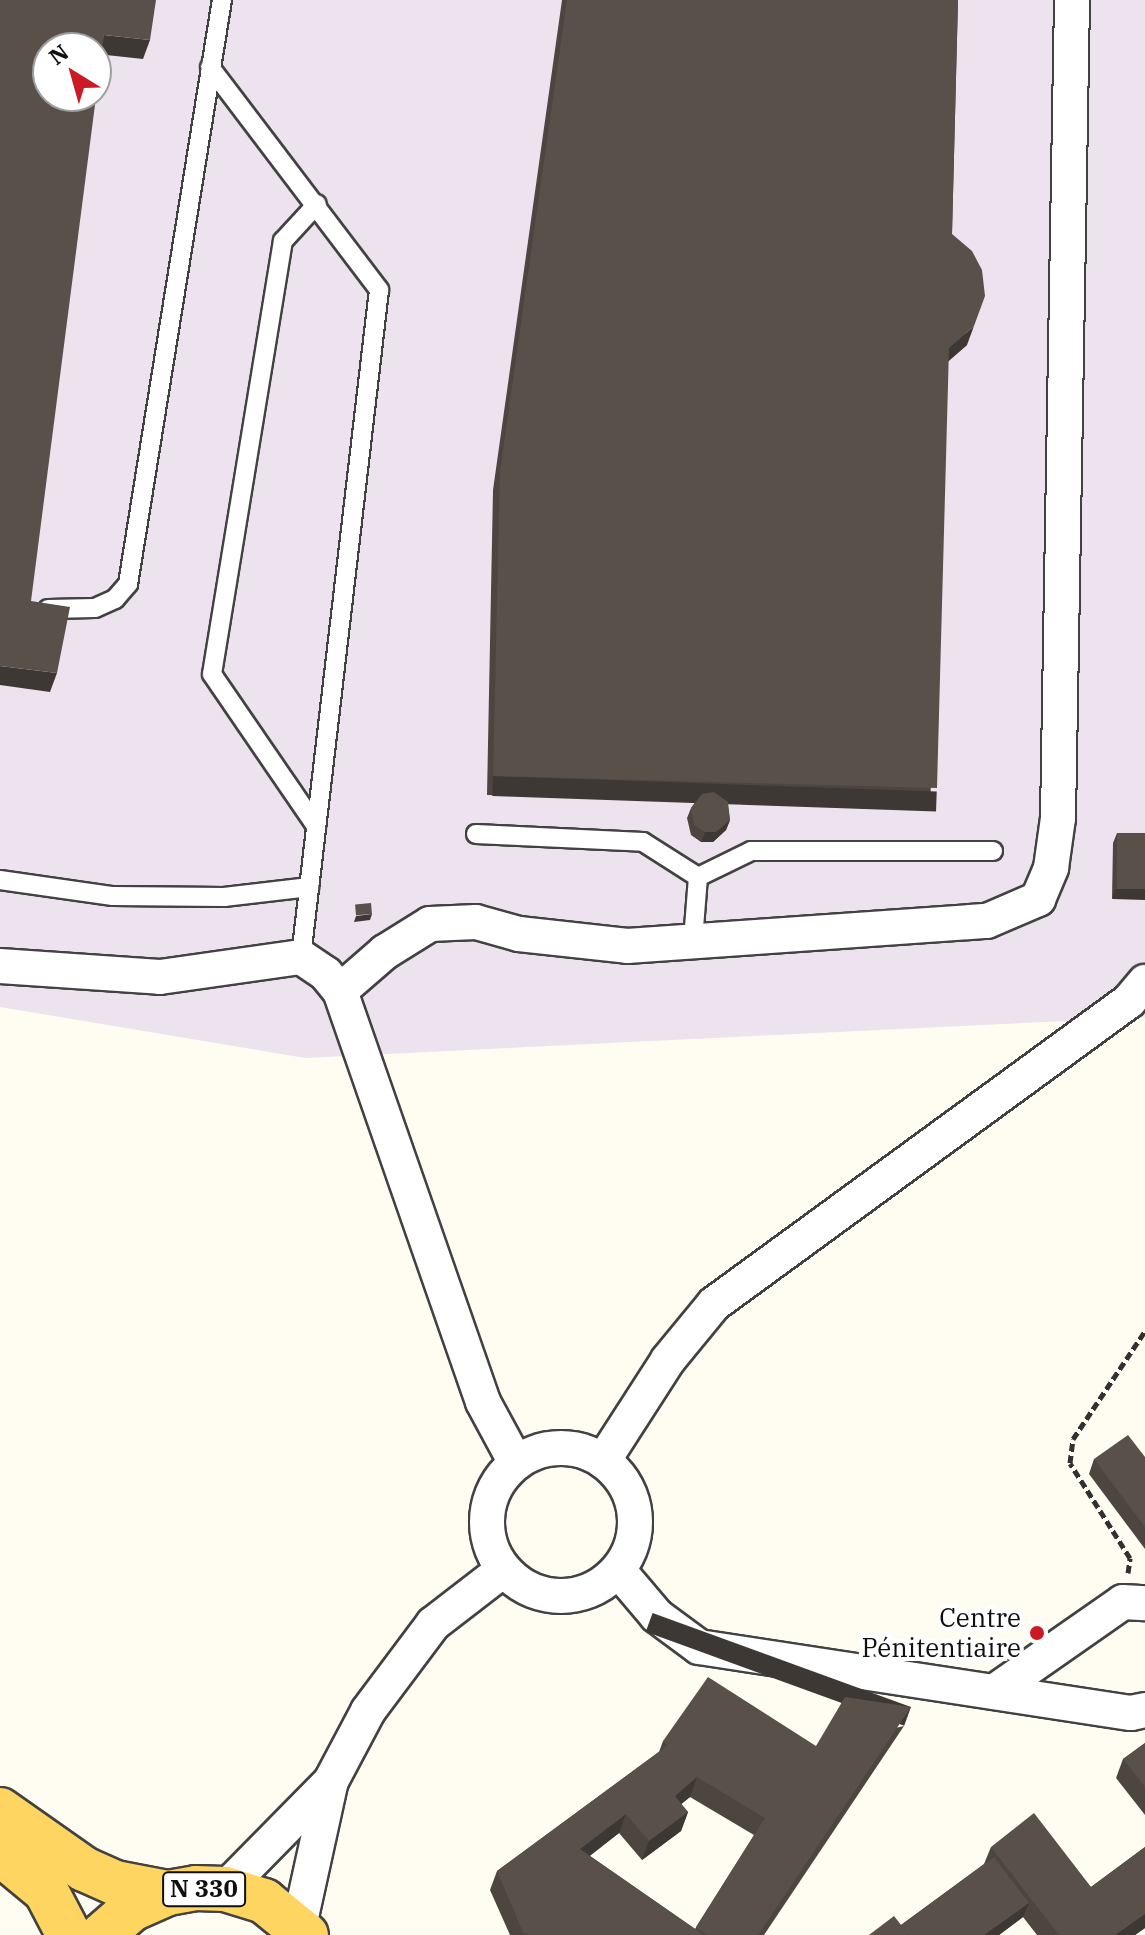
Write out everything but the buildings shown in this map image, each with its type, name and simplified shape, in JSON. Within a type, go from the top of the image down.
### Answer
[{"type":"main road","name":"N 330","points":[[0,1810],[84,1869],[116,1883],[168,1893],[225,1889],[264,1901],[302,1930]]},
{"type":"main road","points":[[0,1853],[46,1891],[69,1935]]},
{"type":"main road","name":"N 330","points":[[102,1935],[132,1909],[168,1893]]},
{"type":"street","points":[[340,991],[385,952],[430,924],[476,922],[519,934],[627,946],[987,921],[1038,899],[1051,868],[1058,818],[1072,0]]},
{"type":"street","points":[[0,966],[160,977],[301,957],[340,991],[483,1402],[516,1463]]},
{"type":"street","points":[[603,1461],[668,1360],[714,1304],[1129,1001],[1145,982]]},
{"type":"street","points":[[559,1448],[603,1461],[621,1478],[632,1499],[636,1524],[618,1570],[602,1584],[561,1597],[539,1594],[503,1570],[486,1526],[489,1502],[516,1463],[559,1448]]},
{"type":"street","points":[[225,1889],[331,1781],[368,1711],[433,1624],[503,1570]]},
{"type":"street","points":[[618,1570],[657,1616],[699,1647],[1131,1713],[1145,1710]]},
{"type":"street","points":[[994,1692],[1134,1602]]},
{"type":"street","points":[[302,1930],[331,1781]]},
{"type":"lane","points":[[37,609],[95,608],[115,599],[128,584],[222,0]]},
{"type":"lane","points":[[210,67],[317,204],[379,290],[301,957]]},
{"type":"lane","points":[[316,826],[212,674],[283,241],[317,204]]},
{"type":"lane","points":[[476,834],[643,842],[698,877]]},
{"type":"lane","points":[[698,877],[751,851],[993,851]]},
{"type":"lane","points":[[693,941],[698,877]]},
{"type":"lane","points":[[0,880],[113,896],[224,897],[309,887]]},
{"type":"path","points":[[1134,1602],[1130,1558],[1070,1463],[1073,1439],[1145,1331]]},
{"type":"shaded area","points":[[0,0],[1145,0],[1145,1017],[305,1058],[0,1007]]},
{"type":"place","name":"Centre Pénitentiaire","points":[[1037,1633]]}]
